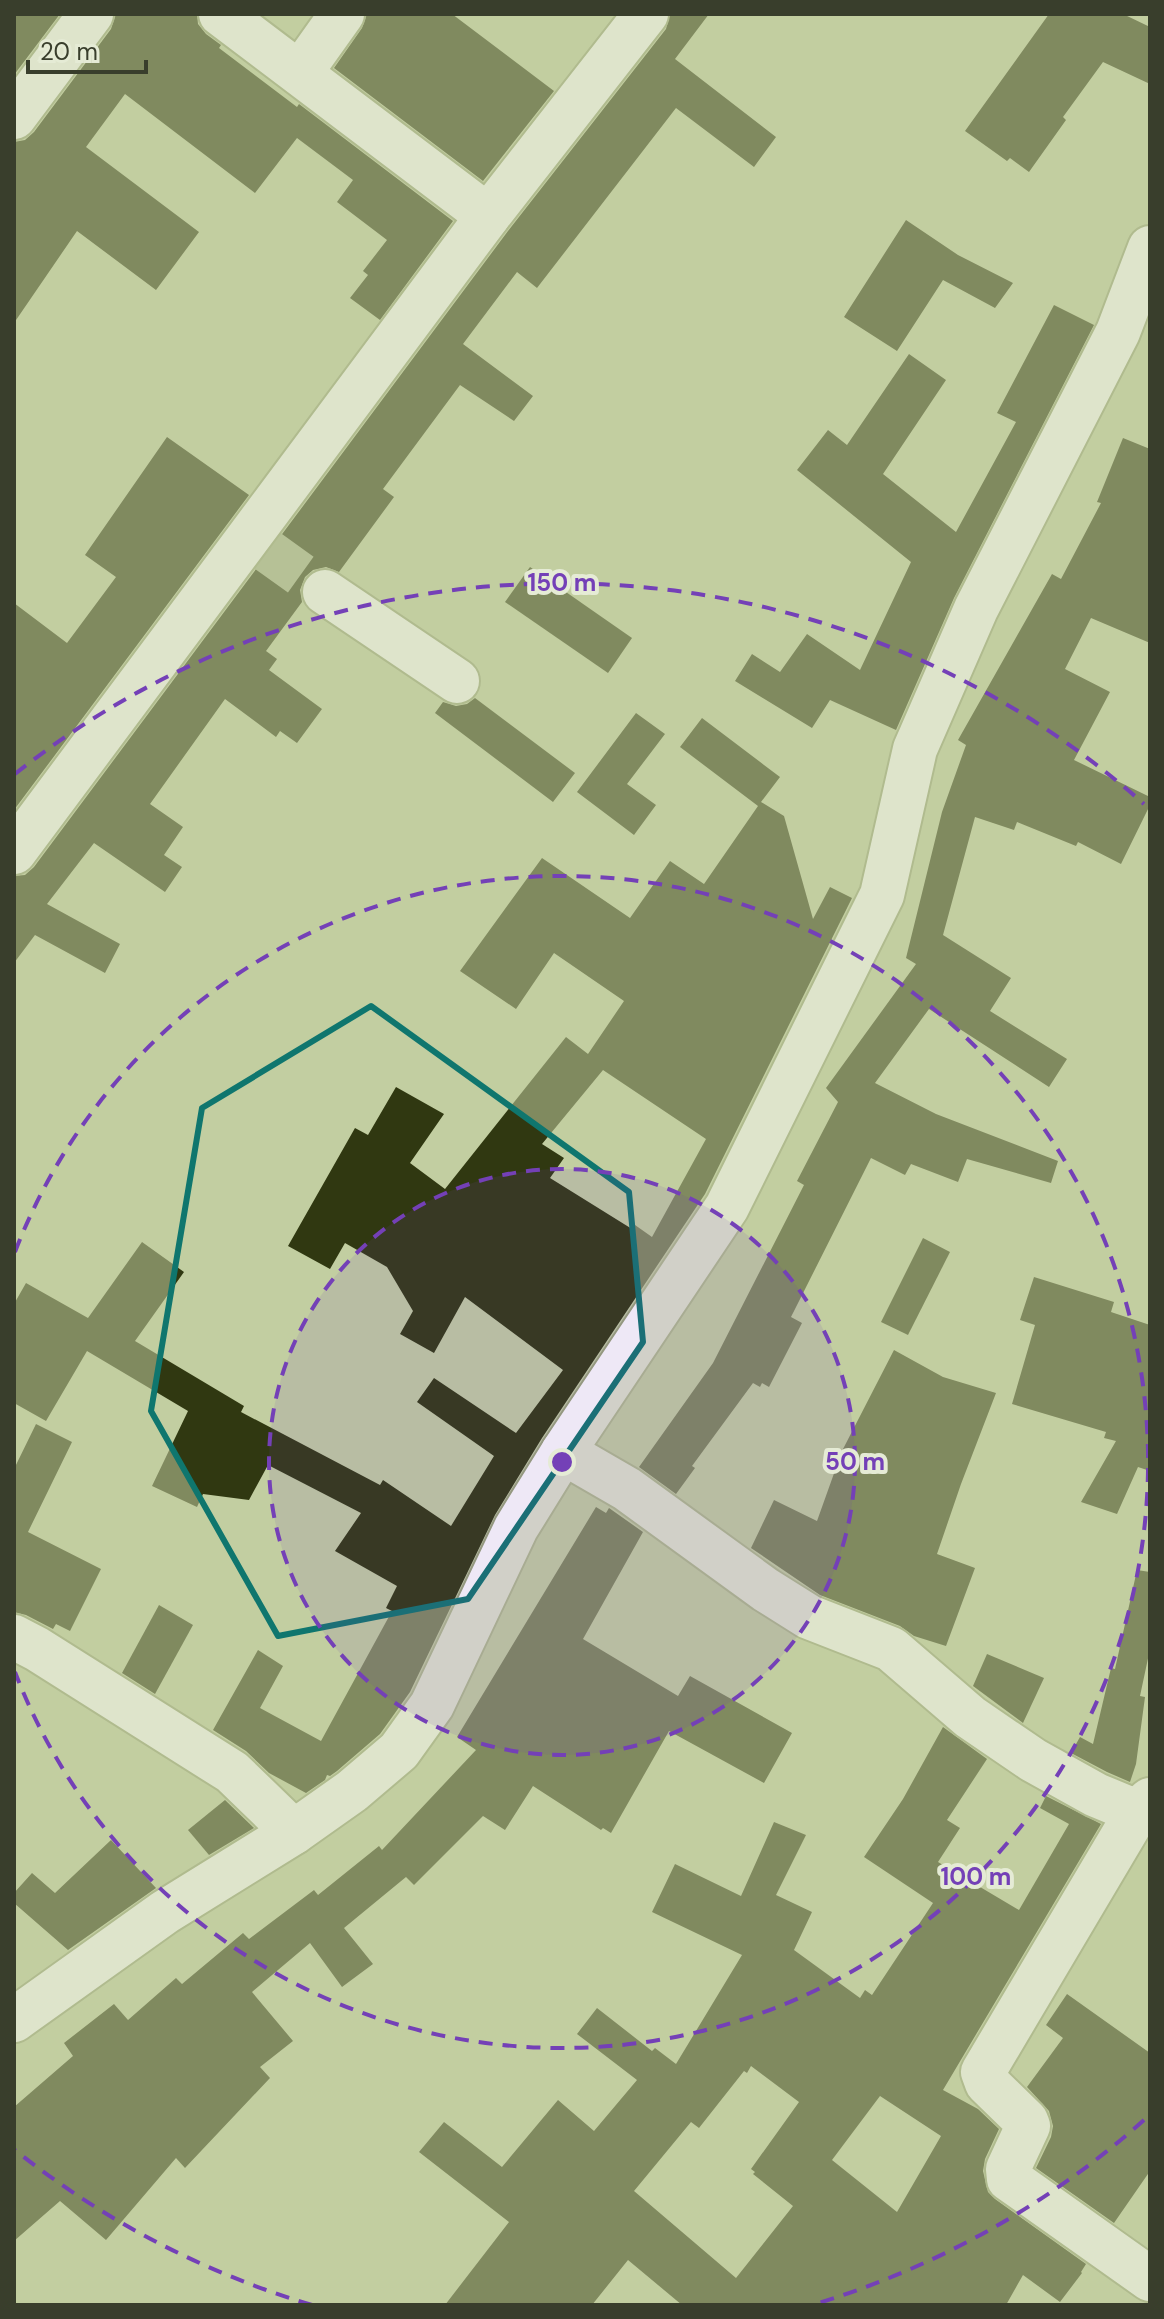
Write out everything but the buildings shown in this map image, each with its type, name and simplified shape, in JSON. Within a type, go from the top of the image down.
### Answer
[{"type":"street","points":[[14,117],[91,14]]},
{"type":"street","points":[[221,14],[488,216]]},
{"type":"street","points":[[300,73],[342,14]]},
{"type":"street","points":[[14,852],[257,544],[488,216],[646,14]]},
{"type":"street","points":[[14,2020],[165,1912],[294,1832],[352,1791],[399,1751],[432,1705],[516,1528],[563,1452],[727,1207],[882,895],[915,749],[976,609],[1134,336],[1150,248]]},
{"type":"street","points":[[325,592],[457,681]]},
{"type":"street","points":[[563,1452],[627,1489],[766,1590],[809,1617],[891,1649],[970,1717],[1033,1760],[1096,1795],[1144,1806],[983,2072],[987,2083],[1028,2126],[1008,2169],[1009,2179],[1150,2279]]},
{"type":"street","points":[[14,1637],[232,1772],[294,1832]]},
{"type":"highlighted area","points":[[371,1006],[629,1192],[643,1342],[468,1599],[278,1636],[151,1411],[202,1108]]},
{"type":"tunnel","points":[[265,549],[325,592]]}]
